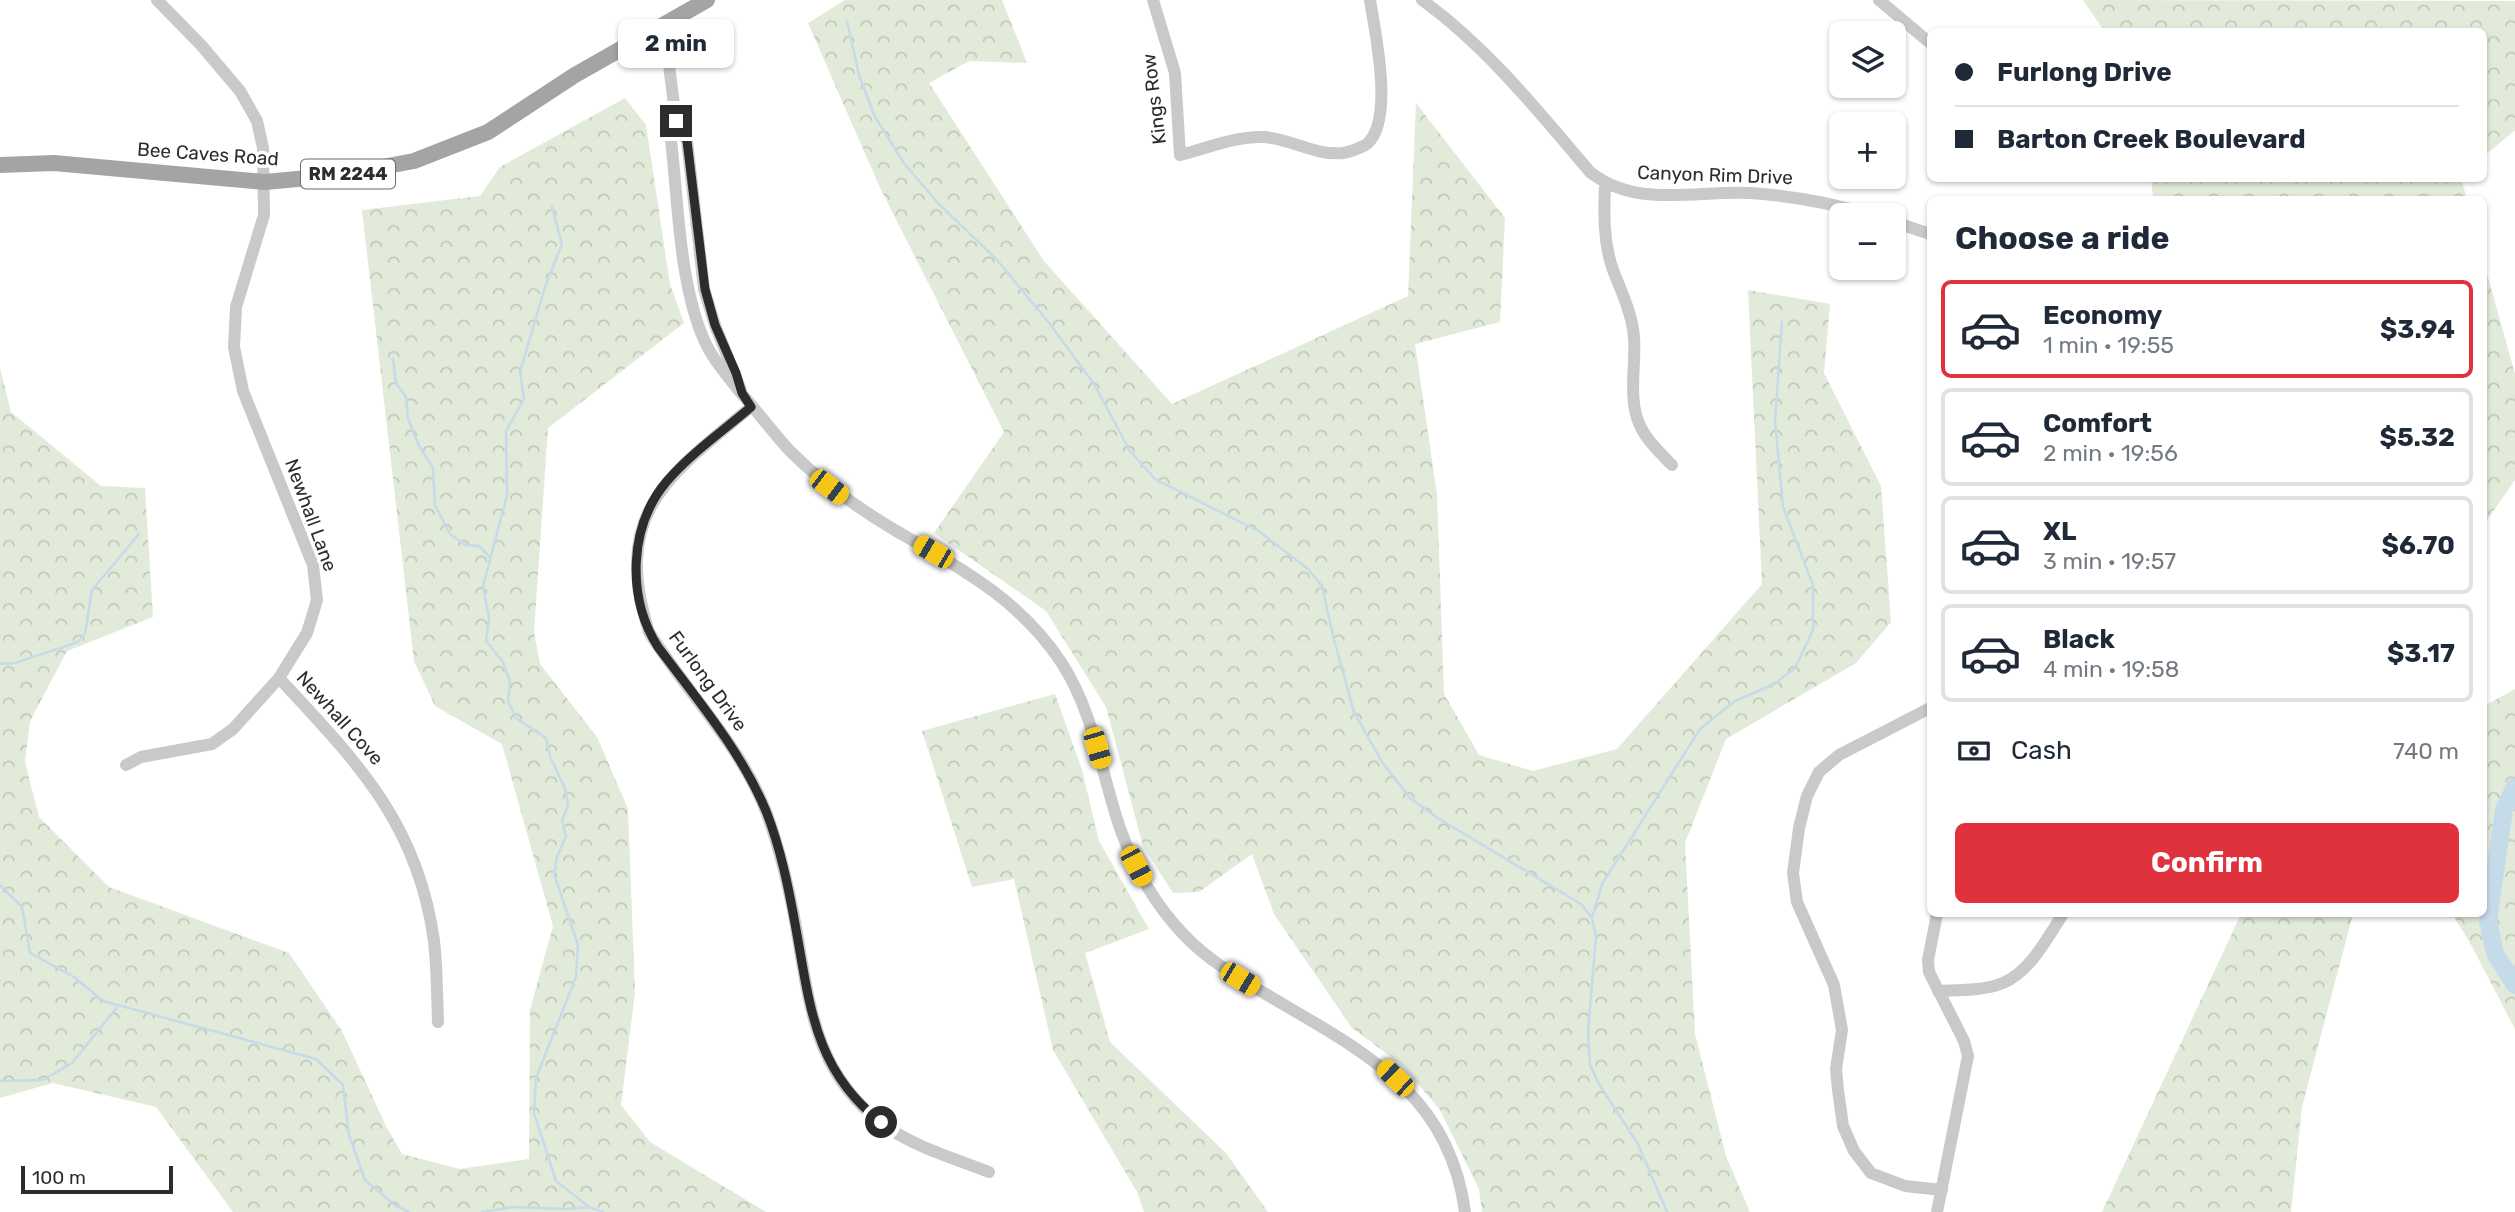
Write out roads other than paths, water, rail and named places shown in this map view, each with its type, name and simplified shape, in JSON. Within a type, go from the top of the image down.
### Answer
[{"type":"main road","name":"Bee Caves Road","points":[[0,165],[54,163],[265,182],[340,175],[421,158],[488,131],[575,75],[707,0]]},
{"type":"street","name":"Newhall Lane","points":[[126,765],[141,757],[212,744],[233,729],[279,678],[307,633],[317,600],[313,565],[243,391],[234,347],[236,307],[264,215],[263,148],[257,121],[240,91],[157,0]]},
{"type":"street","name":"Kings Row","points":[[1153,0],[1175,73],[1180,155],[1242,138],[1265,137],[1293,142],[1322,152],[1344,153],[1368,143],[1377,126],[1381,92],[1370,0]]},
{"type":"street","name":"Canyon Rim Drive","points":[[1422,0],[1443,16],[1511,81],[1590,172],[1605,184],[1633,193],[1748,193],[1805,198],[1829,204]]},
{"type":"street","points":[[1879,0],[1927,40]]},
{"type":"street","points":[[664,25],[676,121],[687,141],[706,296],[742,393]]},
{"type":"street","points":[[676,121],[671,140],[692,300],[702,335],[723,374],[789,450],[829,487],[867,514],[978,578],[1019,611],[1036,629],[1062,663],[1078,695],[1089,722],[1127,846],[1160,907],[1192,943],[1222,968],[1367,1055],[1406,1088],[1425,1112],[1454,1165],[1465,1212]]},
{"type":"street","points":[[1605,184],[1606,239],[1634,335],[1633,391],[1637,417],[1648,439],[1672,465]]},
{"type":"street","points":[[1906,226],[1927,233]]},
{"type":"street","points":[[692,300],[706,296]]},
{"type":"street","name":"Furlong Drive","points":[[751,407],[683,463],[654,500],[643,525],[635,566],[642,611],[649,632],[658,647],[736,753],[766,811],[790,895],[808,1004],[830,1065],[859,1103],[890,1129],[989,1172]]},
{"type":"street","name":"Newhall Cove","points":[[279,678],[365,774],[391,813],[408,848],[426,902],[434,942],[438,1022]]},
{"type":"street","points":[[1927,710],[1839,755],[1819,772],[1807,796],[1799,828],[1793,873],[1797,902],[1834,985],[1842,1030],[1836,1069],[1838,1090],[1843,1126],[1854,1151],[1871,1173],[1905,1186],[1942,1190]]},
{"type":"street","points":[[1936,917],[1928,972],[1964,1041],[1968,1056],[1937,1212]]},
{"type":"street","points":[[1938,991],[1986,987],[2003,983],[2017,975],[2029,964],[2061,917]]},
{"type":"waterway","points":[[847,21],[859,75],[874,115],[903,162],[937,202],[997,260],[1050,324],[1094,384],[1130,451],[1155,479],[1260,532],[1308,569],[1322,586],[1354,712],[1382,762],[1410,798],[1436,817],[1581,904],[1592,918],[1596,936],[1588,1031],[1590,1065],[1599,1084],[1638,1144],[1667,1212]]},
{"type":"waterway","points":[[552,207],[562,244],[545,287],[520,372],[524,399],[506,431],[507,495],[483,586],[489,618],[486,641],[503,662],[510,682],[508,701],[516,718],[546,738],[550,756],[565,789],[568,805],[562,821],[566,836],[557,857],[554,874],[578,945],[576,977],[536,1078],[534,1113],[556,1181],[589,1207]]},
{"type":"waterway","points":[[1592,918],[1602,884],[1700,729],[1735,701],[1776,683],[1795,668],[1813,630],[1813,585],[1783,507],[1775,421],[1782,322]]},
{"type":"waterway","points":[[393,359],[396,383],[406,397],[408,418],[418,444],[433,468],[435,505],[450,534],[465,545],[479,546],[491,558]]},
{"type":"waterway","points":[[0,664],[15,663],[78,642],[85,634],[92,590],[139,534]]},
{"type":"waterway","points":[[2515,787],[2504,810],[2488,921],[2495,953],[2515,985]]},
{"type":"waterway","points":[[0,885],[22,907],[30,953],[74,977],[103,1001],[316,1059],[343,1085],[349,1135],[365,1180],[396,1206],[409,1212]]},
{"type":"waterway","points":[[0,1081],[43,1080],[72,1063],[119,1005]]},
{"type":"waterway","points":[[482,1212],[514,1207],[589,1207],[603,1212]]}]
